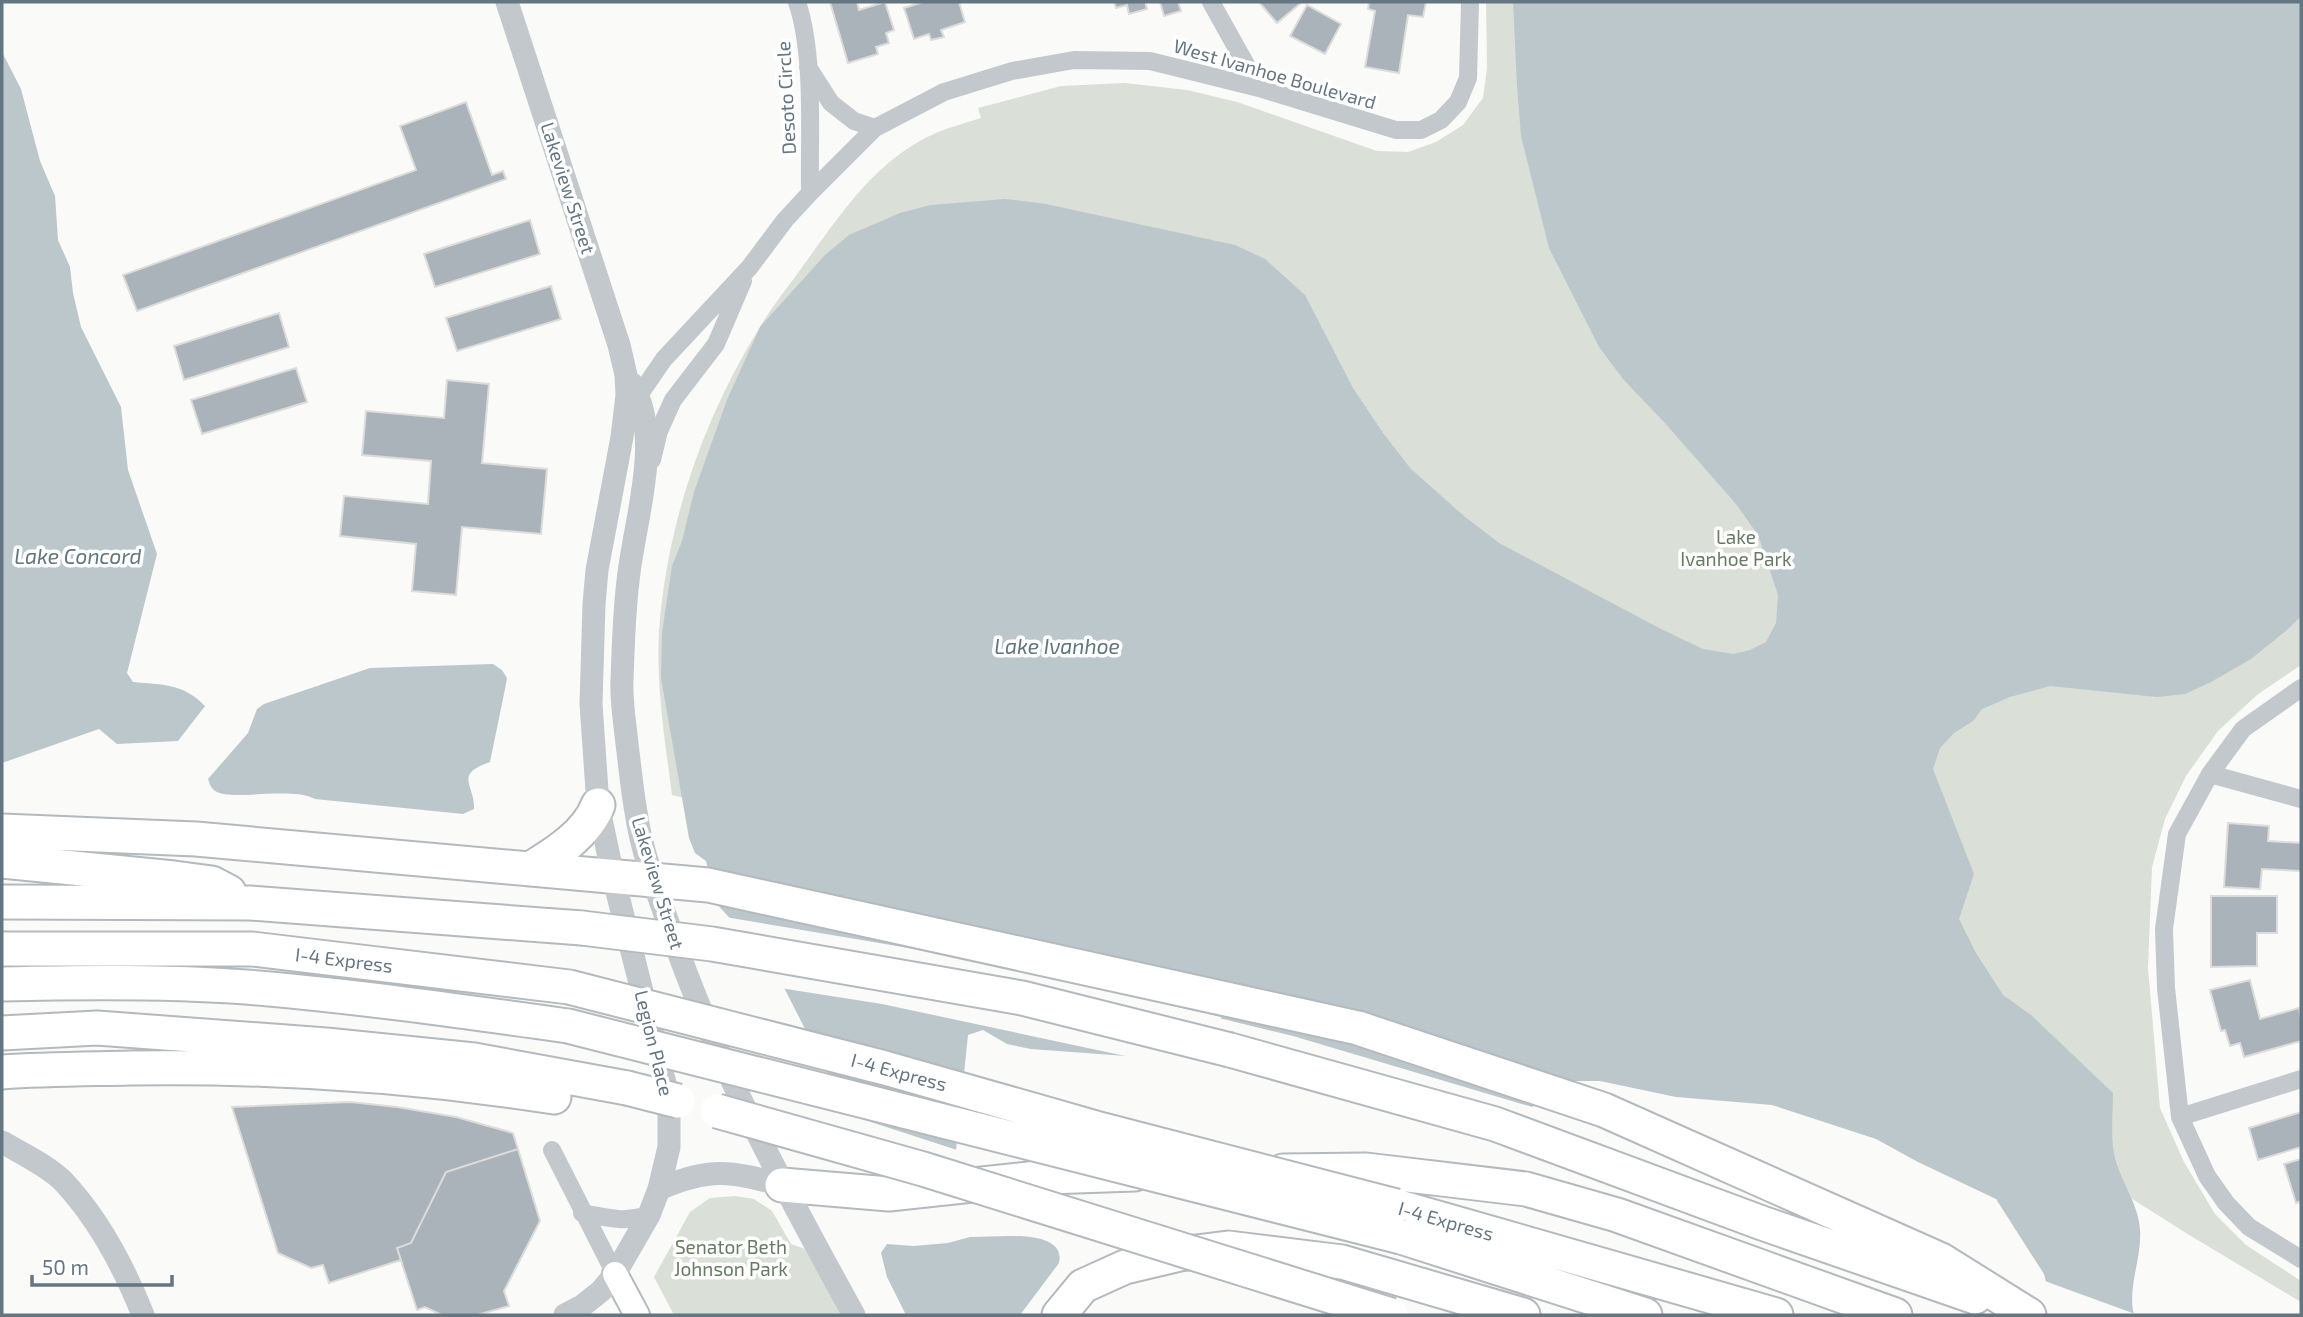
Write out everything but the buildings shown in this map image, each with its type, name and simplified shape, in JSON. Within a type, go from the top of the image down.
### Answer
[{"type":"highway","points":[[530,869],[552,856],[582,829],[593,817],[598,805]]},
{"type":"highway","points":[[2,831],[196,839],[708,885],[1358,1028],[1604,1110],[1941,1260],[2028,1315]]},
{"type":"highway","points":[[2,860],[212,883],[250,903]]},
{"type":"highway","points":[[2,902],[250,903],[582,929],[712,944],[1022,998],[1230,1049],[1495,1124],[1774,1228],[2028,1315]]},
{"type":"highway","name":"I-4 Express","points":[[2,949],[252,948],[569,987],[885,1068],[1103,1130],[1399,1222],[1645,1315]]},
{"type":"highway","name":"I-4 Express","points":[[2,984],[92,982],[244,987],[568,1026],[1399,1222],[1776,1315]]},
{"type":"highway","points":[[2,1033],[97,1028],[326,1045],[474,1060],[627,1096],[678,1101],[923,1169],[1391,1315]]},
{"type":"highway","points":[[2,1072],[176,1068],[288,1070],[437,1081],[607,1105],[627,1096]]},
{"type":"highway","points":[[782,1185],[889,1194],[1047,1177],[1366,1170],[1425,1176],[1526,1189],[1617,1215],[1895,1315]]},
{"type":"highway","points":[[1059,1315],[1083,1286],[1125,1267],[1180,1254],[1228,1248],[1342,1262],[1523,1315]]},
{"type":"main road","points":[[615,1274],[637,1315]]},
{"type":"street","name":"Lakeview Street","points":[[507,2],[644,419],[643,494],[635,527],[628,581],[621,683],[636,815],[653,881],[692,991],[782,1185],[853,1315]]},
{"type":"street","name":"Desoto Circle","points":[[797,2],[804,30],[808,66],[810,193]]},
{"type":"street","points":[[1211,2],[1259,88]]},
{"type":"street","name":"West Ivanhoe Boulevard","points":[[632,385],[664,359],[749,268],[785,220],[875,128],[944,92],[1012,71],[1074,60],[1150,61],[1259,88],[1396,130],[1422,130],[1441,120],[1458,103],[1468,78],[1470,2]]},
{"type":"street","points":[[808,66],[831,103],[854,121],[875,128]]},
{"type":"street","name":"West Ivanhoe Boulevard","points":[[643,494],[659,431],[673,400],[716,344],[749,268]]},
{"type":"street","name":"Lakeview Street","points":[[630,946],[598,805],[591,704],[594,604],[603,536],[632,385]]},
{"type":"street","points":[[2301,688],[2244,729],[2210,774],[2178,834],[2164,929],[2166,988],[2180,1117],[2207,1176],[2226,1203],[2249,1227],[2301,1259]]},
{"type":"street","points":[[2210,774],[2301,799]]},
{"type":"street","name":"Legion Place","points":[[565,1315],[582,1306],[615,1274],[649,1214],[659,1189],[669,1147],[669,1099],[630,946]]},
{"type":"street","points":[[2180,1117],[2301,1079]]},
{"type":"street","points":[[2,1142],[60,1179],[99,1227],[133,1289],[143,1315]]},
{"type":"street","points":[[552,1150],[615,1274]]},
{"type":"street","points":[[659,1189],[688,1176],[715,1172],[745,1175],[782,1185]]},
{"type":"street","points":[[582,1213],[619,1220],[630,1220],[649,1214]]},
{"type":"green space","name":"Lake Ivanhoe","points":[[1486,2],[2301,2],[2301,665],[2257,695],[2218,731],[2186,776],[2165,819],[2152,867],[2148,968],[2160,1108],[2184,1162],[2215,1214],[2246,1245],[2301,1281],[2301,1302],[2055,1150],[672,795],[660,693],[659,631],[670,551],[691,473],[721,398],[765,319],[846,208],[877,173],[915,144],[941,131],[981,118],[978,108],[1061,86],[1125,83],[1187,90],[1237,102],[1377,151],[1408,152],[1436,142],[1463,125],[1483,98],[1487,68]]},
{"type":"green space","name":"Senator Beth Johnson Park","points":[[735,1196],[754,1199],[772,1211],[791,1244],[805,1249],[842,1315],[674,1315],[654,1277],[690,1212],[710,1198]]},
{"type":"water","name":"Lake Ivanhoe","points":[[1513,2],[2301,2],[2301,616],[2251,659],[2185,694],[2157,697],[2050,686],[2010,697],[1982,709],[1973,721],[1954,733],[1940,748],[1933,769],[1974,874],[1959,919],[1976,953],[2003,995],[2031,1015],[2113,1093],[2113,1150],[2137,1212],[2140,1230],[2132,1294],[2134,1315],[2054,1315],[2044,1274],[1996,1199],[1876,1139],[1772,1105],[1676,1097],[1600,1081],[1573,1081],[1532,1107],[1293,1036],[1223,1019],[1192,1024],[1149,1037],[1126,1056],[1031,1049],[1007,1044],[983,1030],[968,1035],[956,1150],[862,1119],[829,1076],[773,966],[716,903],[706,861],[695,853],[689,838],[661,678],[662,633],[672,566],[682,541],[694,492],[727,400],[760,327],[825,255],[849,235],[900,213],[931,205],[1005,199],[1046,204],[1235,245],[1265,259],[1305,295],[1353,388],[1411,469],[1499,543],[1703,649],[1733,654],[1766,642],[1776,623],[1778,595],[1758,535],[1736,504],[1623,379],[1599,347],[1549,248],[1521,136]]},
{"type":"water","name":"Lake Concord","points":[[2,52],[21,89],[40,161],[55,196],[58,240],[70,267],[81,327],[121,407],[128,470],[157,554],[127,673],[133,682],[180,689],[197,698],[205,706],[178,741],[117,744],[99,729],[2,763]]},
{"type":"water","points":[[493,664],[502,670],[507,678],[505,689],[490,762],[472,771],[469,776],[474,809],[463,814],[315,799],[299,795],[228,795],[212,789],[208,779],[248,733],[257,709],[264,704],[370,668]]},
{"type":"water","points":[[1009,1236],[1043,1240],[1051,1243],[1059,1254],[1059,1263],[1020,1315],[906,1315],[887,1277],[881,1253],[887,1244],[913,1246],[948,1243],[970,1237]]},
{"type":"pier","points":[[725,917],[903,947],[1027,972],[1221,1017],[1222,1022],[1193,1027],[1151,1040],[1130,1057],[882,1004],[780,988],[770,968]]},
{"type":"pier","points":[[857,1119],[960,1151],[955,1153],[861,1123]]},
{"type":"pier","points":[[2042,1280],[2138,1315],[2051,1315]]},
{"type":"park label","name":"Lake Ivanhoe Park","points":[[1736,548]]}]
